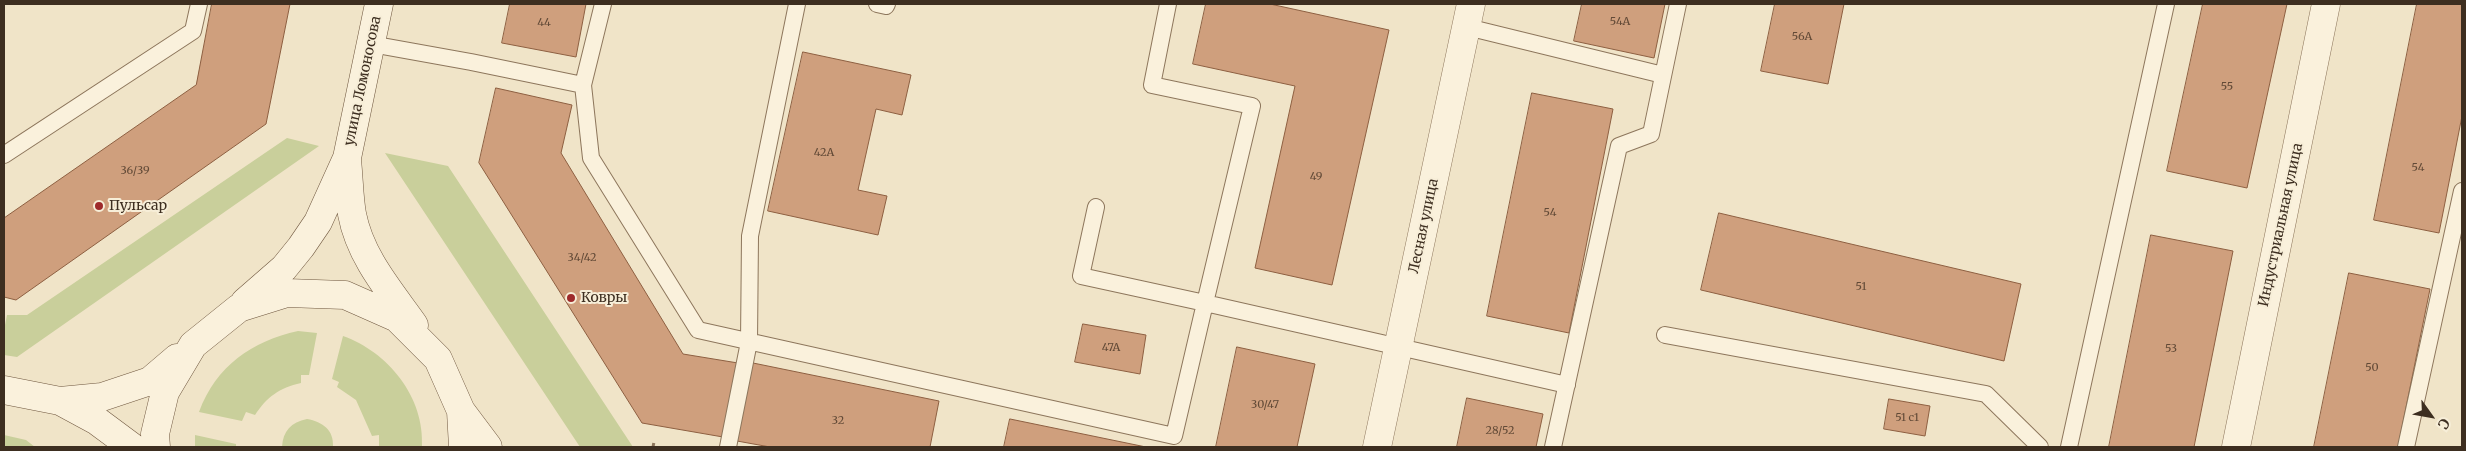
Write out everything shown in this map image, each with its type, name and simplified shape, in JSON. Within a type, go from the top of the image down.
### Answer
[{"type":"main road","name":"улица Ломоносова","points":[[347,158],[379,4]]},
{"type":"main road","name":"Индустриальная улица","points":[[2236,447],[2326,4]]},
{"type":"main road","name":"Лесная улица","points":[[1377,447],[1469,15]]},
{"type":"main road","points":[[4,390],[60,401],[102,397],[150,381],[239,308],[284,268],[318,222],[347,158]]},
{"type":"main road","points":[[347,158],[352,215],[362,246],[373,268],[438,359],[461,411],[488,447]]},
{"type":"main road","points":[[239,308],[287,293],[345,295],[397,318],[438,359]]},
{"type":"main road","points":[[156,447],[155,434],[165,392],[193,345]]},
{"type":"main road","points":[[60,401],[98,421],[132,447]]},
{"type":"main road","points":[[461,411],[463,447]]},
{"type":"lane","points":[[4,155],[193,31],[199,4]]},
{"type":"lane","points":[[603,4],[583,85],[591,158],[698,330],[1174,436],[1252,106],[1152,85],[1168,4]]},
{"type":"lane","points":[[728,447],[749,342],[750,236],[797,4]]},
{"type":"lane","points":[[877,4],[886,6],[887,4]]},
{"type":"lane","points":[[1553,447],[1619,146],[1651,134],[1678,4]]},
{"type":"lane","points":[[2069,447],[2166,4]]},
{"type":"lane","points":[[1469,15],[1663,75]]},
{"type":"lane","points":[[371,44],[583,85]]},
{"type":"lane","points":[[2406,447],[2462,191]]},
{"type":"lane","points":[[1096,207],[1081,276],[1399,345],[1566,385]]},
{"type":"lane","points":[[1665,335],[1986,394],[2040,447]]},
{"type":"path","points":[[653,447],[654,442]]},
{"type":"green space","points":[[287,138],[319,146],[17,357],[4,355],[4,330],[7,315],[27,315]]},
{"type":"green space","points":[[385,153],[448,166],[633,447],[580,447]]},
{"type":"green space","points":[[298,331],[317,333],[309,375],[301,375],[301,383],[274,394],[255,415],[246,412],[242,421],[199,412],[215,381],[238,358],[266,341]]},
{"type":"green space","points":[[343,336],[375,353],[389,365],[400,379],[410,394],[417,411],[422,447],[379,447],[379,435],[372,436],[356,400],[337,387],[339,382],[332,379]]},
{"type":"green space","points":[[307,419],[318,422],[329,431],[332,436],[333,447],[282,447],[284,436],[289,428],[296,422]]},
{"type":"green space","points":[[4,435],[26,440],[35,447],[4,447]]},
{"type":"green space","points":[[195,435],[236,444],[236,447],[195,447]]},
{"type":"building","points":[[212,4],[290,4],[266,124],[16,300],[4,297],[4,218],[196,85]]},
{"type":"building","points":[[510,4],[586,4],[576,57],[502,43]]},
{"type":"building","points":[[1206,4],[1270,4],[1389,30],[1332,285],[1255,268],[1295,86],[1193,64]]},
{"type":"building","points":[[1582,4],[1665,4],[1654,58],[1574,41]]},
{"type":"building","points":[[1775,4],[1844,4],[1828,84],[1761,71]]},
{"type":"building","points":[[2203,4],[2287,4],[2247,188],[2167,171]]},
{"type":"building","points":[[2417,4],[2462,4],[2462,116],[2439,233],[2374,220]]},
{"type":"building","points":[[803,52],[911,75],[902,115],[876,109],[858,190],[887,196],[878,235],[768,211]]},
{"type":"building","points":[[496,88],[572,105],[561,153],[683,354],[738,363],[723,437],[642,423],[479,163]]},
{"type":"building","points":[[1532,93],[1613,109],[1569,333],[1487,316]]},
{"type":"building","points":[[1719,213],[2021,284],[2004,361],[1701,290]]},
{"type":"building","points":[[2151,235],[2233,251],[2194,447],[2109,447]]},
{"type":"building","points":[[2349,273],[2430,289],[2398,447],[2314,447]]},
{"type":"building","points":[[1083,324],[1146,335],[1140,374],[1075,362]]},
{"type":"building","points":[[1237,347],[1315,364],[1297,447],[1216,447]]},
{"type":"building","points":[[753,363],[939,401],[930,447],[770,447],[737,441]]},
{"type":"building","points":[[1467,398],[1543,414],[1536,447],[1457,447]]},
{"type":"building","points":[[1889,399],[1930,406],[1925,436],[1884,429]]},
{"type":"building","points":[[1010,419],[1146,447],[1004,447]]},
{"type":"place","name":"Пульсар","points":[[99,206]]},
{"type":"place","name":"Ковры","points":[[571,298]]}]
